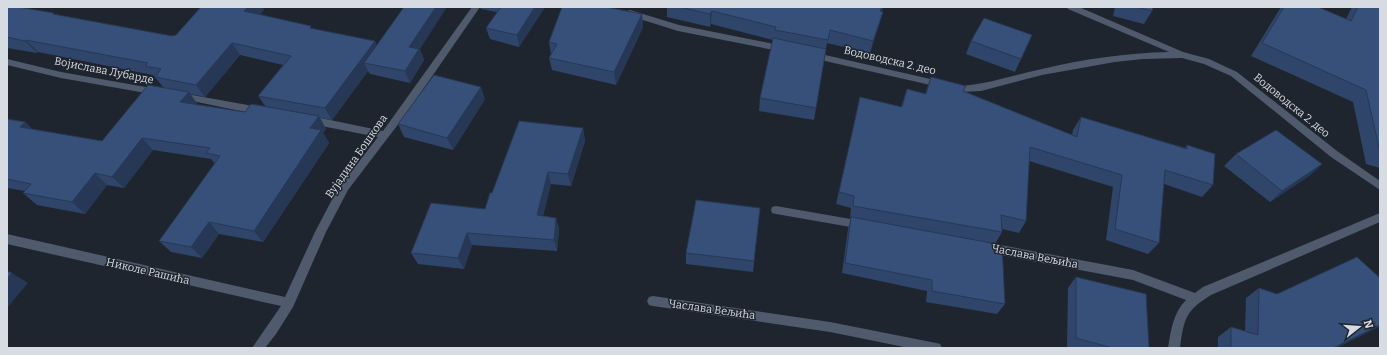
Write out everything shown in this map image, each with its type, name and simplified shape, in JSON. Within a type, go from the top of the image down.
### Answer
[{"type":"street","name":"Вујадина Бошкова","points":[[258,348],[268,337],[289,303],[324,225],[341,193],[385,135],[476,7]]},
{"type":"street","name":"Водоводска 2. део","points":[[1071,7],[1182,55],[1206,61],[1234,74],[1334,154],[1380,186]]},
{"type":"street","points":[[624,12],[678,28],[791,51]]},
{"type":"street","name":"Водоводска 2. део","points":[[806,54],[965,90],[999,84],[1042,72],[1076,65],[1144,56],[1182,55]]},
{"type":"street","name":"Војислава Лубарде","points":[[7,62],[61,75],[268,112]]},
{"type":"street","points":[[299,118],[385,135]]},
{"type":"street","points":[[776,210],[873,227]]},
{"type":"street","points":[[1174,348],[1178,320],[1185,307],[1195,298],[1207,291],[1380,216]]},
{"type":"street","name":"Николе Рашића","points":[[7,239],[289,303]]},
{"type":"street","name":"Часлава Вељића","points":[[981,247],[1133,275],[1195,298]]},
{"type":"street","name":"Часлава Вељића","points":[[653,301],[830,327],[936,348]]},
{"type":"building","points":[[7,7],[18,7],[54,13],[53,14],[172,36],[176,35],[201,7],[248,7],[244,11],[311,26],[310,28],[375,41],[325,108],[258,96],[291,56],[232,43],[196,85],[155,77],[161,69],[145,66],[148,63],[7,37]]},
{"type":"building","points":[[404,7],[436,7],[409,47],[419,49],[405,71],[364,63]]},
{"type":"building","points":[[501,7],[535,7],[517,35],[486,28]]},
{"type":"building","points":[[562,7],[606,7],[642,14],[614,72],[549,58],[557,44],[549,42]]},
{"type":"building","points":[[680,7],[882,7],[880,11],[883,12],[873,41],[830,30],[828,40],[775,30],[776,27],[712,11],[710,14]]},
{"type":"building","points":[[1137,7],[1153,7],[1152,11]]},
{"type":"building","points":[[1284,7],[1318,7],[1351,21],[1358,7],[1380,7],[1380,152],[1366,90],[1262,43]]},
{"type":"building","points":[[984,18],[1032,35],[1021,59],[971,41]]},
{"type":"building","points":[[773,38],[826,49],[816,108],[760,98]]},
{"type":"building","points":[[434,75],[481,87],[447,138],[398,124]]},
{"type":"building","points":[[931,77],[966,86],[963,91],[1077,137],[1081,117],[1187,149],[1187,145],[1215,154],[1213,185],[1165,170],[1159,243],[1115,229],[1122,175],[1030,147],[1026,221],[1001,215],[1002,232],[853,206],[854,196],[839,192],[860,97],[902,107],[907,89],[926,94]]},
{"type":"building","points":[[148,85],[189,92],[180,102],[245,112],[251,104],[319,116],[310,128],[321,130],[254,231],[209,222],[191,247],[159,241],[220,156],[206,153],[210,148],[142,138],[112,177],[95,173],[72,202],[23,193],[31,184],[7,179],[7,119],[25,122],[20,127],[102,141]]},
{"type":"building","points":[[519,121],[583,128],[568,174],[548,172],[537,215],[556,218],[554,240],[467,233],[458,258],[411,253],[431,203],[485,209]]},
{"type":"building","points":[[1276,130],[1322,164],[1282,191],[1236,154]]},
{"type":"building","points":[[696,200],[760,208],[754,261],[686,253]]},
{"type":"building","points":[[851,217],[1002,245],[1005,304],[932,291],[932,280],[845,263]]},
{"type":"building","points":[[1357,257],[1380,278],[1380,325],[1333,348],[1231,348],[1231,327],[1258,335],[1259,288],[1277,294]]},
{"type":"building","points":[[7,271],[12,273],[7,279]]},
{"type":"building","points":[[1076,277],[1146,294],[1149,348],[1113,348],[1076,338]]}]
